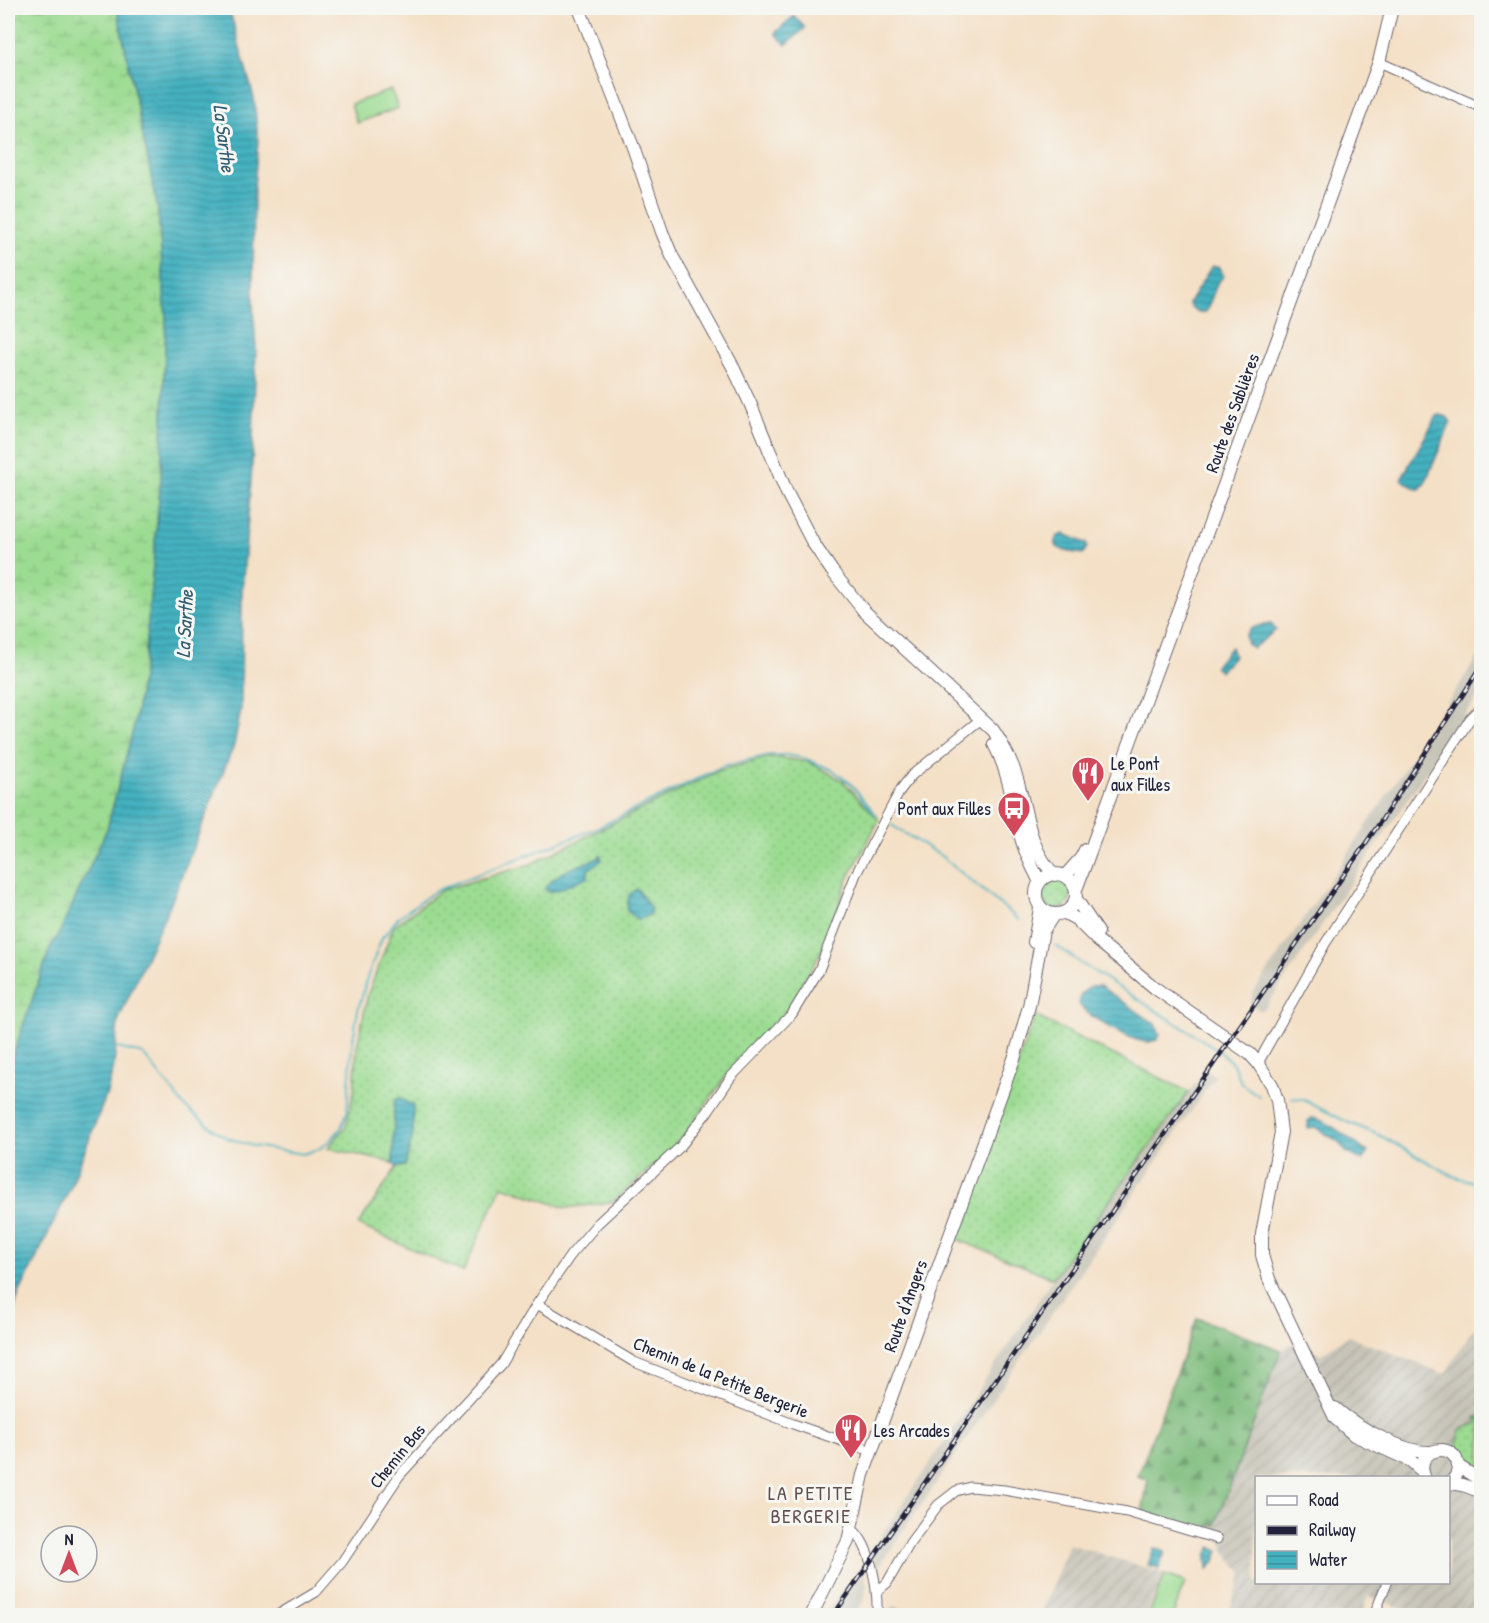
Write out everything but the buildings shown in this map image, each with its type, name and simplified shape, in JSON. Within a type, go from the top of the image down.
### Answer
[{"type":"street","points":[[579,8],[672,256],[732,365],[787,493],[813,543],[864,611],[993,730],[1014,768],[1033,840],[1045,865],[1060,875],[1072,879],[1090,922],[1120,959]]},
{"type":"street","name":"Route des Sablières","points":[[1077,893],[1097,828],[1379,62],[1392,8]]},
{"type":"street","points":[[1379,62],[1482,108]]},
{"type":"street","points":[[1254,1059],[1276,1030],[1325,944],[1470,719],[1482,707]]},
{"type":"street","points":[[981,719],[996,747],[1010,784],[1020,836],[1040,882]]},
{"type":"street","name":"Chemin Bas","points":[[276,1616],[316,1592],[342,1562],[399,1476],[501,1364],[536,1305],[570,1256],[597,1224],[680,1147],[732,1077],[792,1014],[819,970],[856,874],[901,789],[912,775],[981,719]]},
{"type":"street","name":"Route des Sablières","points":[[1060,875],[1081,858],[1097,828]]},
{"type":"street","points":[[1060,875],[1047,877],[1040,882],[1035,895],[1040,908],[1076,919],[1155,988],[1254,1059],[1272,1085],[1280,1121],[1280,1145],[1262,1234],[1264,1262],[1269,1279],[1328,1401],[1331,1412],[1348,1430],[1363,1440],[1411,1461],[1423,1474]]},
{"type":"street","points":[[1059,914],[1072,907],[1077,893]]},
{"type":"street","name":"Route d'Angers","points":[[1029,1006],[1030,964],[1040,908]]},
{"type":"street","name":"Route d'Angers","points":[[811,1616],[852,1529],[863,1475],[871,1451],[1015,1056],[1029,1006],[1043,931],[1059,914]]},
{"type":"street","name":"Chemin de la Petite Bergerie","points":[[536,1305],[634,1362],[793,1424],[871,1451]]},
{"type":"street","points":[[1328,1401],[1350,1420],[1367,1430],[1408,1448],[1448,1452],[1455,1458],[1458,1466],[1456,1475],[1450,1482]]},
{"type":"street","points":[[1423,1474],[1423,1460],[1432,1452]]},
{"type":"street","points":[[1458,1466],[1482,1481]]},
{"type":"street","points":[[1450,1483],[1482,1492]]},
{"type":"street","points":[[876,1592],[887,1582],[910,1544],[938,1505],[956,1491],[970,1487],[1004,1490],[1127,1512],[1217,1539]]},
{"type":"street","points":[[852,1529],[862,1539],[867,1549],[876,1592],[877,1616]]},
{"type":"street","points":[[1374,1616],[1386,1584]]},
{"type":"shaded area","points":[[1481,652],[1481,692],[1265,1008],[1260,1011],[1250,1004],[1253,993]]},
{"type":"shaded area","points":[[1205,1070],[1215,1076],[875,1572],[872,1550],[1053,1278]]},
{"type":"shaded area","points":[[1481,1329],[1481,1615],[1421,1615],[1368,1596],[1361,1615],[1228,1615],[1243,1573],[1226,1554],[1215,1526],[1281,1350],[1293,1343],[1306,1340],[1320,1355],[1348,1336],[1445,1374],[1472,1330]]},
{"type":"shaded area","points":[[1069,1544],[1163,1573],[1147,1615],[1041,1615]]},
{"type":"shaded area","points":[[863,1564],[867,1584],[864,1600],[854,1615],[824,1615]]},
{"type":"shaded area","points":[[894,1606],[918,1615],[883,1615]]},
{"type":"green space","points":[[8,8],[117,8],[158,210],[166,317],[161,478],[144,664],[134,726],[107,829],[58,936],[51,946],[8,1069]]},
{"type":"green space","points":[[391,90],[398,108],[357,123],[351,104]]},
{"type":"green space","points":[[771,757],[810,762],[843,781],[879,820],[848,879],[825,944],[789,1010],[740,1057],[678,1144],[613,1202],[566,1208],[502,1186],[463,1272],[358,1225],[397,1167],[405,1166],[413,1134],[413,1104],[394,1105],[393,1163],[328,1148],[346,1126],[354,1092],[357,1047],[368,994],[394,926],[442,890],[531,864],[720,770]],"holes":[[[637,889],[651,909],[649,915],[638,920],[627,910]]]},
{"type":"green space","points":[[1056,879],[1066,884],[1071,894],[1066,904],[1056,909],[1046,904],[1041,894],[1046,884]]},
{"type":"green space","points":[[1035,1016],[1189,1092],[1053,1278],[954,1238]]},
{"type":"green space","points":[[1197,1318],[1281,1350],[1215,1526],[1203,1528],[1142,1513],[1148,1480],[1138,1476]]},
{"type":"green space","points":[[1476,1417],[1481,1420],[1481,1478],[1467,1469],[1457,1452],[1462,1429],[1478,1423]]},
{"type":"green space","points":[[1164,1575],[1185,1582],[1173,1615],[1149,1615]]},
{"type":"water","name":"La Sarthe","points":[[117,8],[229,8],[254,98],[258,141],[254,187],[253,303],[256,349],[252,468],[242,591],[241,710],[234,745],[173,898],[118,1021],[114,1066],[106,1096],[70,1189],[19,1294],[8,1329],[8,1069],[51,946],[58,936],[107,829],[134,726],[144,664],[161,478],[166,317],[158,210]]},
{"type":"water","points":[[794,16],[805,28],[786,45],[775,33]]},
{"type":"water","points":[[1212,266],[1219,268],[1224,276],[1218,282],[1206,312],[1199,313],[1189,303]]},
{"type":"water","points":[[1437,416],[1447,417],[1451,422],[1425,483],[1420,489],[1416,489],[1401,479]]},
{"type":"water","points":[[1064,534],[1086,543],[1087,547],[1083,554],[1057,547],[1055,542],[1058,536]]},
{"type":"water","points":[[1271,624],[1276,630],[1253,648],[1247,644],[1245,636],[1250,629]]},
{"type":"water","points":[[1231,647],[1234,656],[1220,671],[1214,667]]},
{"type":"water","points":[[600,855],[602,860],[588,870],[588,878],[558,890],[548,892],[545,888],[556,877],[599,858]]},
{"type":"water","points":[[637,889],[651,909],[649,915],[638,920],[627,910],[629,895]]},
{"type":"water","points":[[1091,986],[1100,986],[1154,1023],[1160,1034],[1157,1040],[1148,1042],[1132,1038],[1101,1022],[1084,1009],[1079,1004],[1081,994]]},
{"type":"water","points":[[402,1098],[407,1103],[413,1104],[413,1134],[405,1166],[397,1167],[393,1163],[394,1105],[396,1099]]},
{"type":"water","points":[[1312,1118],[1325,1122],[1368,1152],[1362,1160],[1346,1152],[1339,1142],[1315,1127],[1308,1128],[1308,1121]]},
{"type":"water","points":[[1211,1547],[1219,1551],[1214,1563],[1208,1569],[1207,1556]]},
{"type":"water","points":[[1154,1548],[1165,1552],[1159,1568],[1148,1565]]},
{"type":"waterway","points":[[117,1048],[143,1054],[185,1107],[227,1138],[253,1146],[303,1154],[319,1149],[331,1140],[341,1128],[347,1113],[352,1046],[358,1010],[382,938],[399,917],[435,891],[597,828],[723,766],[770,755],[804,758],[832,770],[850,783],[877,816]]},
{"type":"waterway","points":[[890,824],[941,856],[1019,920]]},
{"type":"waterway","points":[[1055,945],[1217,1049],[1233,1064],[1242,1084],[1259,1096]]},
{"type":"waterway","points":[[1292,1098],[1302,1099],[1379,1135],[1455,1177],[1482,1184]]},
{"type":"railway","points":[[833,1616],[1381,821],[1482,665]]},
{"type":"place","name":"Le Pont aux Filles","points":[[1088,802]]},
{"type":"place","name":"Pont aux Filles","points":[[1014,837]]},
{"type":"place","name":"Les Arcades","points":[[851,1459]]},
{"type":"district","name":"LA PETITE BERGERIE","points":[[811,1504]]}]
